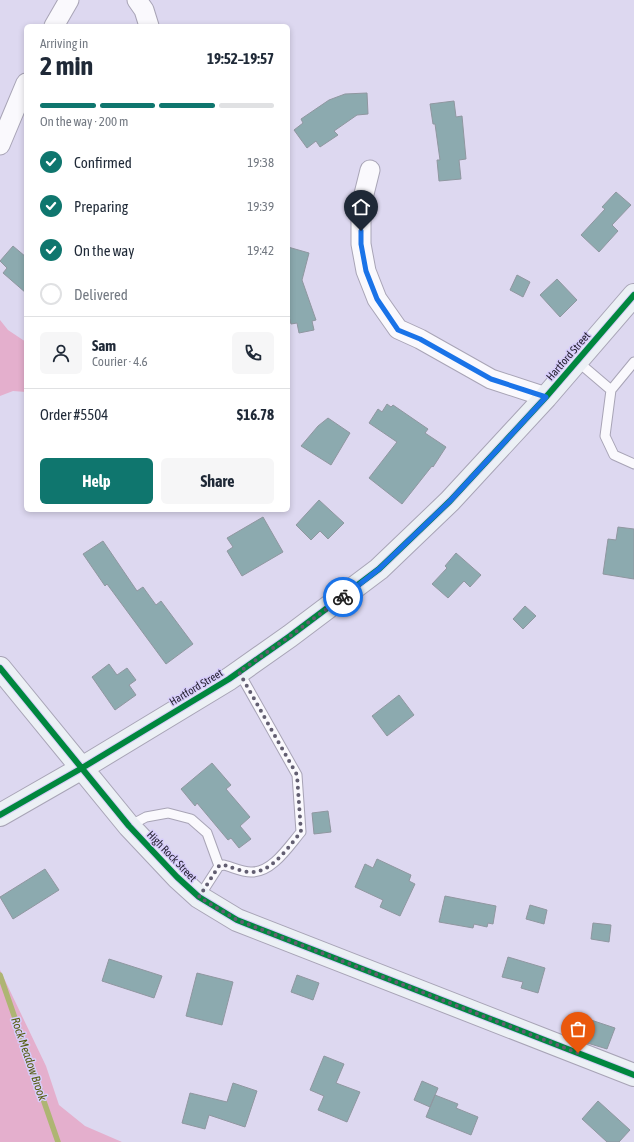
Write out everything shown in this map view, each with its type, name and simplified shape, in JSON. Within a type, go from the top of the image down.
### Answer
[{"type":"street","points":[[55,24],[69,0]]},
{"type":"street","points":[[137,0],[144,10],[148,24]]},
{"type":"street","points":[[0,145],[24,88]]},
{"type":"street","points":[[370,170],[361,206],[361,244],[364,264],[377,299],[398,330],[420,339],[491,379],[546,397]]},
{"type":"street","name":"Hartford Street","points":[[0,814],[82,768],[239,672],[290,636],[379,569],[450,501],[546,397],[634,295]]},
{"type":"street","name":"High Rock Street","points":[[0,668],[57,740],[129,826],[177,877],[199,897],[237,920],[634,1075]]},
{"type":"lane","points":[[577,361],[611,390]]},
{"type":"lane","points":[[634,362],[611,390],[605,436],[614,455],[634,464]]},
{"type":"lane","points":[[199,897],[219,866],[224,865],[252,872],[262,870],[278,859],[301,832],[297,775],[239,672]]},
{"type":"lane","points":[[129,826],[146,817],[168,813],[191,819],[207,833],[219,866]]},
{"type":"shaded area","points":[[0,320],[8,330],[24,341],[24,392],[13,391],[0,396]]},
{"type":"shaded area","points":[[0,970],[46,1066],[59,1105],[85,1126],[122,1142],[0,1142]]},
{"type":"building","points":[[367,93],[368,114],[357,115],[334,131],[338,135],[320,147],[316,141],[307,148],[294,130],[303,123],[301,119],[329,100],[345,94]]},
{"type":"building","points":[[454,101],[456,117],[462,116],[466,159],[459,160],[461,179],[439,181],[437,160],[440,160],[435,124],[433,124],[430,104]]},
{"type":"building","points":[[616,192],[631,205],[612,225],[618,231],[599,252],[581,235],[605,209],[602,207]]},
{"type":"building","points":[[13,246],[24,255],[24,291],[3,273],[7,268],[0,261]]},
{"type":"building","points":[[290,248],[309,253],[302,280],[316,320],[312,321],[314,330],[299,333],[297,323],[291,324]]},
{"type":"building","points":[[517,275],[530,282],[523,297],[510,290]]},
{"type":"building","points":[[557,279],[577,300],[560,317],[540,295]]},
{"type":"building","points":[[387,404],[391,407],[393,405],[428,429],[425,433],[446,447],[433,467],[432,466],[402,504],[369,478],[397,442],[369,423],[378,409],[382,412]]},
{"type":"building","points":[[328,418],[350,433],[331,465],[301,446],[318,426]]},
{"type":"building","points":[[319,500],[344,523],[328,539],[320,531],[311,540],[296,525]]},
{"type":"building","points":[[263,517],[283,552],[242,576],[227,551],[233,547],[227,538]]},
{"type":"building","points":[[618,527],[634,529],[634,579],[603,574],[608,539],[616,540]]},
{"type":"building","points":[[103,541],[137,591],[143,587],[156,605],[161,601],[193,644],[166,664],[107,584],[105,586],[83,554]]},
{"type":"building","points":[[456,553],[481,575],[470,587],[464,581],[448,598],[432,584],[447,568],[445,566]]},
{"type":"building","points":[[525,606],[536,616],[523,629],[513,619]]},
{"type":"building","points":[[109,664],[117,675],[127,668],[136,680],[129,685],[136,695],[115,710],[92,677]]},
{"type":"building","points":[[399,695],[414,715],[387,736],[372,716]]},
{"type":"building","points":[[212,763],[231,785],[226,789],[250,817],[240,826],[251,839],[239,848],[231,838],[228,840],[197,803],[195,806],[181,789]]},
{"type":"building","points":[[328,811],[331,832],[314,834],[312,813]]},
{"type":"building","points":[[377,859],[411,875],[409,881],[415,884],[400,916],[380,907],[383,900],[355,887],[365,864],[373,868]]},
{"type":"building","points":[[45,869],[59,890],[13,919],[0,897]]},
{"type":"building","points":[[445,896],[496,906],[493,924],[488,923],[487,927],[474,924],[473,928],[439,922]]},
{"type":"building","points":[[530,905],[547,910],[544,924],[526,919]]},
{"type":"building","points":[[593,923],[611,925],[609,942],[591,939]]},
{"type":"building","points":[[508,957],[545,968],[538,993],[521,988],[523,982],[502,977]]},
{"type":"building","points":[[109,959],[162,976],[154,998],[102,981]]},
{"type":"building","points":[[197,973],[233,982],[222,1025],[186,1016]]},
{"type":"building","points":[[297,975],[319,983],[313,1000],[291,992]]},
{"type":"building","points":[[591,1020],[615,1028],[607,1049],[584,1042]]},
{"type":"building","points":[[324,1056],[344,1064],[336,1083],[360,1092],[347,1122],[318,1110],[324,1096],[310,1090]]},
{"type":"building","points":[[422,1081],[438,1088],[430,1107],[414,1100]]},
{"type":"building","points":[[233,1083],[257,1091],[245,1127],[209,1115],[205,1129],[182,1123],[190,1093],[227,1102]]},
{"type":"building","points":[[435,1095],[458,1104],[456,1108],[478,1117],[471,1135],[426,1117]]},
{"type":"building","points":[[598,1101],[630,1130],[619,1142],[607,1142],[582,1119]]},
{"type":"waterway","name":"Rock Meadow Brook","points":[[0,975],[58,1142]]},
{"type":"cycle path","points":[[0,815],[82,768],[229,679],[290,636],[379,569],[450,501],[546,397],[634,295]]},
{"type":"cycle path","points":[[0,668],[129,826],[177,877],[199,897],[237,920],[634,1075]]},
{"type":"way so far","points":[[343,597],[239,672],[297,775],[301,832],[278,859],[262,870],[252,872],[224,865],[219,866],[199,897],[237,920],[436,999],[578,1053]]},
{"type":"route","points":[[343,597],[379,569],[450,501],[546,397],[491,379],[420,339],[398,330],[377,299],[366,271],[361,244],[361,231]]}]
